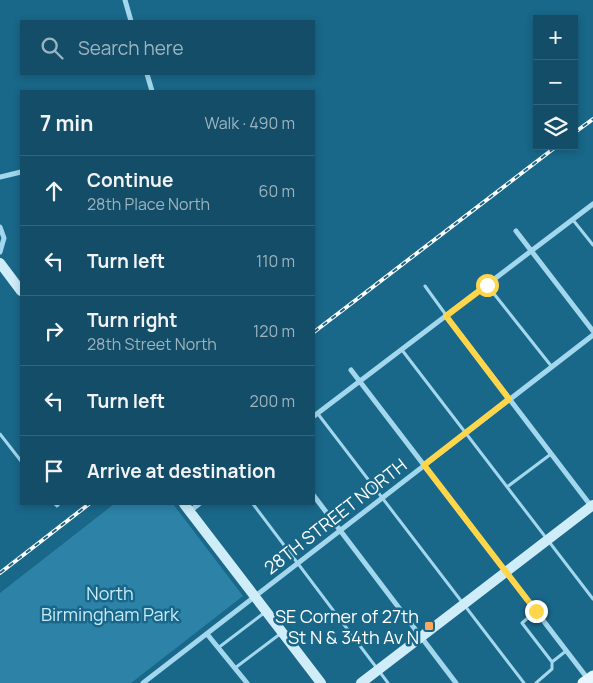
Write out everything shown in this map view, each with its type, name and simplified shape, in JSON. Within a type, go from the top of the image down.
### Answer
[{"type":"street","points":[[124,0],[131,20]]},
{"type":"street","points":[[147,75],[152,90]]},
{"type":"street","points":[[0,177],[20,172]]},
{"type":"street","points":[[316,415],[593,204]]},
{"type":"street","points":[[0,227],[4,238],[0,252]]},
{"type":"street","points":[[516,231],[593,333]]},
{"type":"street","points":[[0,263],[20,290]]},
{"type":"street","points":[[361,683],[592,507],[446,316]]},
{"type":"street","name":"28TH STREET NORTH","points":[[143,683],[248,603],[254,595],[552,367],[593,333]]},
{"type":"street","points":[[351,370],[589,680]]},
{"type":"street","points":[[315,497],[456,683]]},
{"type":"street","points":[[187,507],[321,683]]},
{"type":"street","points":[[207,634],[248,683]]},
{"type":"lane","points":[[572,220],[593,245]]},
{"type":"lane","points":[[487,285],[552,367]]},
{"type":"lane","points":[[425,286],[446,316]]},
{"type":"lane","points":[[402,350],[593,599]]},
{"type":"lane","points":[[316,415],[382,497],[524,683]]},
{"type":"lane","points":[[0,434],[20,460]]},
{"type":"lane","points":[[507,487],[551,454]]},
{"type":"lane","points":[[254,505],[388,683]]},
{"type":"lane","points":[[218,648],[266,611]]},
{"type":"lane","points":[[536,611],[522,622],[552,662],[552,669],[536,683]]},
{"type":"lane","points":[[235,668],[283,633]]},
{"type":"lane","points":[[552,662],[566,651]]},
{"type":"green space","name":"North Birmingham Park","points":[[113,505],[174,505],[243,596],[131,683],[0,683],[0,593]]},
{"type":"railway","points":[[578,130],[593,119]]},
{"type":"railway","points":[[315,331],[552,150]]},
{"type":"railway","points":[[0,573],[88,505]]},
{"type":"place","name":"SE Corner of 27th St N & 34th Av N","points":[[429,626]]},
{"type":"route","points":[[487,285],[446,316],[509,399],[424,465],[536,611]]}]
